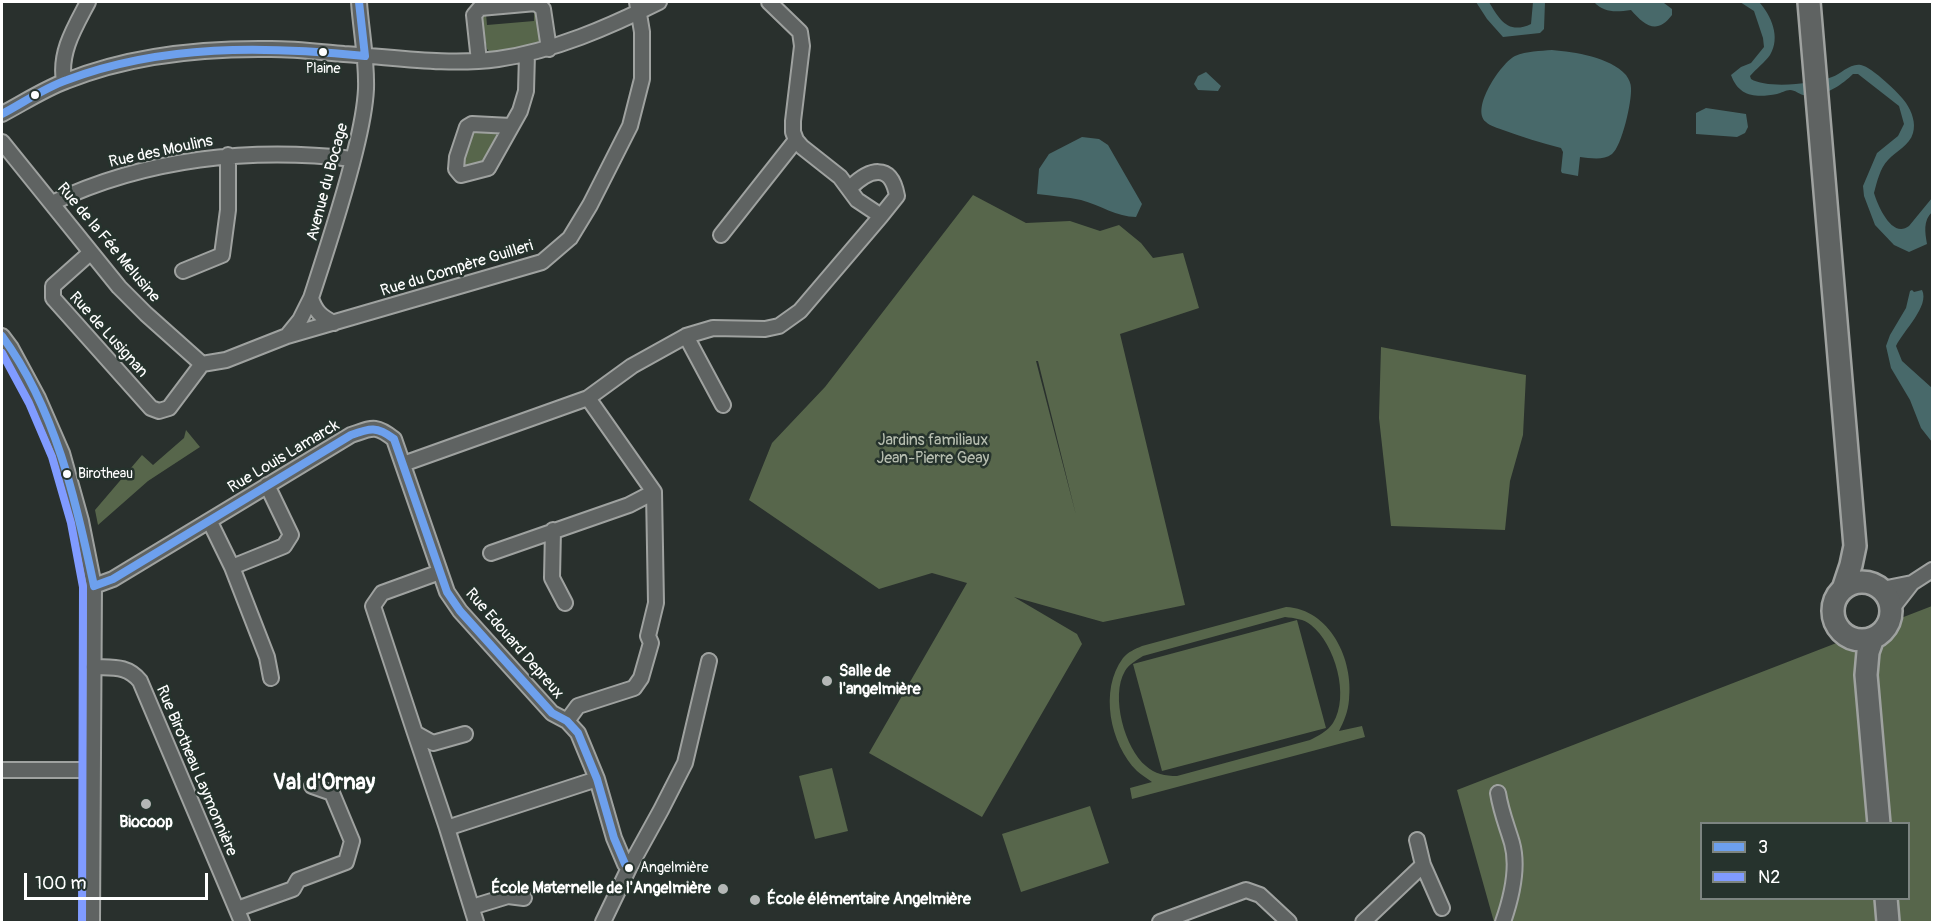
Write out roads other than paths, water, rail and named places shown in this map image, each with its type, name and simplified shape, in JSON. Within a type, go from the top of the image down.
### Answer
[{"type":"main road","points":[[1809,2],[1855,546],[1861,563],[1877,586],[1889,598],[1892,610],[1887,627],[1873,638],[1850,637],[1840,629],[1835,621],[1834,604],[1843,589],[1855,546]]},
{"type":"main road","points":[[1843,589],[1857,583],[1877,586]]},
{"type":"main road","points":[[1850,637],[1866,675]]},
{"type":"main road","points":[[1873,638],[1868,652],[1866,675],[1879,822]]},
{"type":"main road","points":[[1886,900],[1888,922]]},
{"type":"street","points":[[64,81],[64,59],[69,40],[88,2]]},
{"type":"street","name":"Avenue du Bocage","points":[[287,336],[300,320],[311,298],[348,182],[360,133],[366,91],[359,2]]},
{"type":"street","points":[[2,114],[64,81],[140,59],[224,50],[273,49],[445,61],[479,61],[549,49],[637,7],[659,2]]},
{"type":"street","points":[[768,2],[800,32],[802,46],[793,121],[796,140],[811,155],[840,177],[857,200],[881,216]]},
{"type":"street","points":[[479,61],[474,15],[480,8],[537,3],[543,9],[549,49]]},
{"type":"street","name":"Rue du Compère Guilleri","points":[[287,336],[542,262],[570,238],[630,126],[642,79],[642,32],[637,7]]},
{"type":"street","points":[[511,126],[472,124],[466,127],[456,169],[461,175],[488,168],[520,111],[526,91],[527,54]]},
{"type":"street","points":[[720,236],[796,140]]},
{"type":"street","name":"Rue de la Fée Melusine","points":[[2,142],[90,253],[146,314],[202,364]]},
{"type":"street","points":[[183,270],[222,255],[228,210],[228,155]]},
{"type":"street","name":"Rue des Moulins","points":[[52,203],[76,191],[115,178],[186,160],[228,155],[317,155],[353,159]]},
{"type":"street","points":[[403,464],[588,398],[632,366],[686,336],[713,328],[765,329],[779,326],[800,311],[897,196],[895,184],[888,174],[878,171],[857,181],[850,188]]},
{"type":"street","name":"Rue de Lusignan","points":[[90,253],[53,286],[53,298],[151,408],[159,411],[169,408],[202,364]]},
{"type":"street","points":[[311,298],[315,309],[323,318],[334,323]]},
{"type":"street","points":[[2,336],[38,398],[62,453],[81,521],[94,586],[92,922]]},
{"type":"street","points":[[202,364],[226,360],[287,336]]},
{"type":"street","points":[[686,336],[723,405]]},
{"type":"street","points":[[567,722],[578,706],[634,688],[641,678],[651,643],[648,636],[656,603],[654,492],[588,398]]},
{"type":"street","name":"Rue Louis Lamarck","points":[[94,586],[113,579],[351,435],[370,428],[382,429],[394,440],[403,464]]},
{"type":"street","name":"Rue Edouard Depreux","points":[[403,464],[447,592],[460,611],[552,713],[578,732],[597,779],[614,838],[629,868]]},
{"type":"street","points":[[232,567],[284,546],[291,535],[267,485]]},
{"type":"street","points":[[491,554],[553,530],[629,505],[654,492]]},
{"type":"street","points":[[210,522],[232,567],[267,657],[271,678]]},
{"type":"street","points":[[553,530],[552,578],[565,603]]},
{"type":"street","points":[[1892,610],[1912,584],[1932,570]]},
{"type":"street","points":[[440,572],[382,593],[373,606],[476,922]]},
{"type":"street","points":[[1877,586],[1912,584]]},
{"type":"street","points":[[603,922],[685,763],[709,661]]},
{"type":"street","name":"Rue Birotheau Laymonnière","points":[[93,667],[122,668],[133,673],[140,681],[242,922]]},
{"type":"street","points":[[415,733],[433,743],[465,734]]},
{"type":"street","points":[[2,770],[92,770]]},
{"type":"street","points":[[447,828],[597,779]]},
{"type":"street","points":[[237,909],[293,889],[298,880],[346,862],[351,841],[332,793],[312,786]]},
{"type":"street","points":[[1498,793],[1501,814],[1513,846],[1514,867],[1512,888],[1503,922]]},
{"type":"street","points":[[1417,840],[1423,865],[1442,908]]},
{"type":"street","points":[[1362,922],[1423,865]]},
{"type":"street","points":[[1160,922],[1246,890],[1260,895],[1289,922]]},
{"type":"street","points":[[472,907],[508,896],[524,898]]},
{"type":"water","points":[[1476,2],[1489,2],[1505,24],[1516,28],[1531,24],[1533,2],[1545,2],[1544,29],[1540,33],[1503,37]]},
{"type":"water","points":[[1594,2],[1664,2],[1672,9],[1672,15],[1661,25],[1651,26],[1631,10],[1611,11]]},
{"type":"water","points":[[1740,2],[1759,2],[1771,20],[1775,34],[1770,55],[1750,76],[1751,79],[1779,85],[1814,82],[1832,77],[1849,67],[1861,65],[1878,76],[1906,103],[1913,118],[1913,133],[1906,144],[1885,163],[1874,193],[1887,219],[1892,225],[1903,229],[1909,226],[1932,198],[1932,212],[1925,227],[1927,244],[1909,252],[1894,245],[1875,225],[1864,196],[1863,186],[1877,153],[1898,136],[1904,124],[1899,106],[1858,74],[1853,74],[1837,87],[1810,96],[1790,90],[1762,96],[1744,92],[1734,82],[1731,75],[1751,63],[1764,47],[1754,11]]},
{"type":"water","points":[[1552,50],[1602,60],[1626,75],[1631,85],[1628,112],[1616,149],[1605,158],[1580,157],[1578,176],[1562,173],[1563,152],[1561,148],[1494,127],[1482,116],[1484,97],[1495,77],[1509,60],[1524,53]]},
{"type":"water","points":[[1206,72],[1221,86],[1218,91],[1198,90],[1194,84],[1198,76]]},
{"type":"water","points":[[1706,108],[1746,114],[1748,127],[1745,133],[1737,137],[1696,134],[1696,113]]},
{"type":"water","points":[[1082,137],[1099,139],[1108,145],[1142,204],[1136,217],[1122,215],[1081,200],[1037,194],[1039,169],[1049,154]]},
{"type":"water","points":[[1912,290],[1914,292],[1922,290],[1922,303],[1896,346],[1902,361],[1932,388],[1932,442],[1921,428],[1910,400],[1891,368],[1886,346],[1906,308]]},
{"type":"place","name":"Plaine","points":[[323,52]]},
{"type":"place","name":"Birotheau","points":[[67,474]]},
{"type":"place","name":"Salle de l'angelmière","points":[[827,681]]},
{"type":"place","name":"Biocoop","points":[[146,804]]},
{"type":"place","name":"Angelmière","points":[[629,868]]},
{"type":"place","name":"École Maternelle de l'Angelmière","points":[[723,889]]},
{"type":"place","name":"École élémentaire Angelmière","points":[[755,900]]},
{"type":"district","name":"Val d'Ornay","points":[[324,783]]},
{"type":"park label","name":"Jardins familiaux Jean-Pierre Geay","points":[[933,450]]}]
